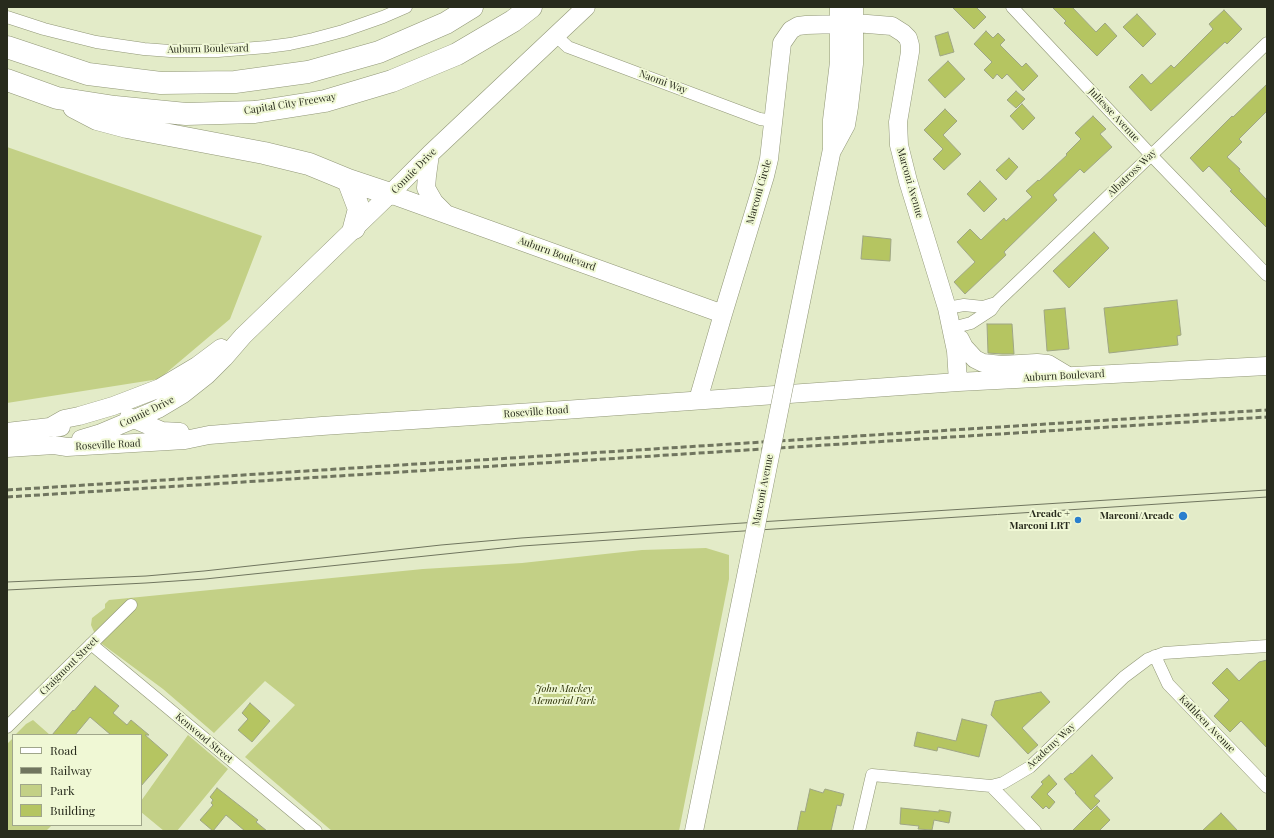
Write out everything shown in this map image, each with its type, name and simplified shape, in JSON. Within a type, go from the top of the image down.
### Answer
[{"type":"highway","points":[[7,47],[88,74],[161,83],[235,82],[308,72],[379,52],[446,23],[472,7]]},
{"type":"highway","name":"Capital City Freeway","points":[[7,80],[57,98],[115,106],[186,114],[255,112],[325,101],[392,81],[457,54],[513,21],[531,7]]},
{"type":"highway","points":[[57,98],[97,119],[127,127],[264,153],[309,164],[348,180],[390,194]]},
{"type":"highway","points":[[348,180],[359,209],[354,228]]},
{"type":"street","name":"Auburn Boulevard","points":[[7,17],[44,29],[96,42],[144,49],[218,52],[290,44],[313,39],[343,31],[406,7]]},
{"type":"street","name":"Connie Drive","points":[[54,445],[67,440],[81,439],[101,433],[135,420],[158,409],[183,394],[224,358],[243,336],[430,154],[586,7]]},
{"type":"street","name":"Juliesse Avenue","points":[[1012,7],[1151,155],[1267,275]]},
{"type":"street","name":"Marconi Circle","points":[[698,400],[722,314],[769,159],[782,43],[791,30],[798,26],[847,15]]},
{"type":"street","name":"Marconi Avenue","points":[[694,831],[832,150],[846,125],[854,70],[847,15],[892,26],[904,33],[908,38],[910,52],[898,122],[899,145],[908,181],[947,308],[952,332],[958,382]]},
{"type":"street","name":"Naomi Way","points":[[556,36],[568,47],[760,118],[774,121]]},
{"type":"street","name":"Albatross Way","points":[[952,332],[971,324],[991,310],[996,303],[1267,43]]},
{"type":"street","points":[[430,154],[426,188],[434,202],[446,214]]},
{"type":"street","name":"Auburn Boulevard","points":[[390,194],[722,314]]},
{"type":"street","points":[[947,308],[964,305],[983,307],[996,303]]},
{"type":"street","points":[[952,332],[960,339],[964,347],[972,356],[983,363],[1002,365],[1048,364],[1068,376]]},
{"type":"street","name":"Connie Drive","points":[[50,427],[64,419],[113,406],[160,388],[197,366],[218,350],[243,336]]},
{"type":"street","name":"Auburn Boulevard","points":[[862,388],[1267,366]]},
{"type":"street","name":"Roseville Road","points":[[7,448],[54,445],[67,447],[178,441],[209,435],[322,426],[572,410],[862,388]]},
{"type":"street","name":"Roseville Road","points":[[7,432],[50,427],[66,427],[101,417],[115,416],[126,417],[162,431],[191,432],[209,435]]},
{"type":"street","name":"Craigmont Street","points":[[7,727],[131,605]]},
{"type":"street","name":"Kenwood Street","points":[[91,644],[316,831]]},
{"type":"street","name":"Academy Way","points":[[859,831],[872,775],[992,786],[1003,783],[1030,767],[1124,677],[1141,663],[1164,653],[1267,646]]},
{"type":"street","name":"Kathleen Avenue","points":[[1155,656],[1168,684],[1267,787]]},
{"type":"street","points":[[992,786],[1035,831]]},
{"type":"green space","points":[[7,147],[262,236],[230,319],[159,379],[7,403]]},
{"type":"green space","name":"John Mackey Memorial Park","points":[[706,548],[729,555],[729,579],[679,831],[332,831],[245,757],[295,705],[265,681],[214,733],[163,689],[98,641],[91,625],[92,618],[105,608],[105,604],[109,600],[423,569],[522,563],[642,550]]},
{"type":"green space","points":[[33,720],[49,734],[16,734],[26,724]]},
{"type":"green space","points":[[188,735],[228,769],[177,831],[164,831],[142,813],[142,800]]},
{"type":"green space","points":[[12,739],[12,826],[51,826],[46,831],[7,831],[7,744]]},
{"type":"building","points":[[952,7],[976,7],[986,17],[974,29]]},
{"type":"building","points":[[1052,7],[1072,7],[1096,32],[1105,23],[1117,36],[1097,56],[1064,23],[1066,21]]},
{"type":"building","points":[[1224,10],[1242,29],[1227,44],[1225,42],[1151,111],[1129,87],[1142,74],[1151,84],[1171,65],[1174,68],[1213,29],[1209,24]]},
{"type":"building","points":[[1137,14],[1156,34],[1143,47],[1123,27]]},
{"type":"building","points":[[986,31],[993,38],[998,33],[1005,40],[1000,45],[1022,67],[1026,63],[1038,76],[1023,91],[1007,74],[1002,79],[997,74],[993,79],[984,70],[992,62],[974,44]]},
{"type":"building","points":[[948,32],[954,52],[940,56],[935,36]]},
{"type":"building","points":[[948,61],[965,79],[945,98],[928,80]]},
{"type":"building","points":[[1267,84],[1267,111],[1239,139],[1242,142],[1227,157],[1240,169],[1239,171],[1267,200],[1267,228],[1230,191],[1232,190],[1209,166],[1203,172],[1190,158]]},
{"type":"building","points":[[1016,91],[1025,99],[1016,108],[1007,100]]},
{"type":"building","points":[[1022,104],[1035,118],[1023,130],[1010,116]]},
{"type":"building","points":[[945,109],[957,121],[943,135],[961,154],[944,170],[933,159],[943,149],[924,130]]},
{"type":"building","points":[[1093,116],[1106,129],[1100,134],[1112,147],[1084,173],[1080,169],[1053,195],[1057,200],[1004,252],[1006,255],[965,294],[954,282],[975,262],[957,242],[970,229],[981,240],[1004,218],[1006,221],[1032,197],[1026,191],[1067,155],[1066,154],[1081,139],[1075,133]]},
{"type":"building","points":[[1009,158],[1018,167],[1006,180],[996,170]]},
{"type":"building","points":[[980,181],[997,199],[984,212],[967,194]]},
{"type":"building","points":[[1094,232],[1109,248],[1069,288],[1053,271]]},
{"type":"building","points":[[863,236],[891,239],[890,261],[861,259]]},
{"type":"building","points":[[1177,300],[1181,335],[1177,336],[1178,345],[1109,353],[1104,308]]},
{"type":"building","points":[[1065,308],[1069,349],[1047,351],[1044,310]]},
{"type":"building","points":[[987,324],[1012,324],[1014,354],[988,353]]},
{"type":"building","points":[[1267,660],[1267,748],[1241,721],[1230,732],[1214,716],[1229,700],[1212,683],[1227,668],[1239,681],[1259,662]]},
{"type":"building","points":[[95,686],[119,706],[113,713],[127,725],[131,720],[149,735],[145,735],[168,755],[142,785],[142,734],[110,734],[90,717],[76,734],[53,734],[73,710],[74,711]]},
{"type":"building","points":[[1041,692],[1050,702],[1022,728],[1038,745],[1028,754],[991,715],[995,701]]},
{"type":"building","points":[[250,703],[270,721],[252,742],[238,730],[248,719],[242,713]]},
{"type":"building","points":[[962,719],[987,725],[979,757],[938,747],[937,751],[914,746],[917,732],[956,741]]},
{"type":"building","points":[[1092,755],[1113,778],[1094,796],[1100,801],[1091,810],[1064,779],[1071,773],[1072,774]]},
{"type":"building","points":[[1049,775],[1057,784],[1047,794],[1055,802],[1049,809],[1046,806],[1043,809],[1031,797],[1043,784],[1041,782]]},
{"type":"building","points":[[217,788],[258,820],[256,822],[267,831],[245,831],[226,815],[213,831],[200,820],[213,805],[211,803],[213,800],[210,797]]},
{"type":"building","points":[[810,789],[823,793],[825,789],[844,794],[841,806],[837,805],[831,831],[797,831],[801,811],[805,812]]},
{"type":"building","points":[[1097,806],[1110,820],[1099,831],[1072,831]]},
{"type":"building","points":[[901,808],[951,812],[949,823],[934,820],[932,830],[918,829],[919,826],[900,824]]},
{"type":"building","points":[[1221,813],[1238,831],[1202,831]]},
{"type":"tram line","points":[[7,582],[146,576],[521,538],[1267,490]]},
{"type":"tram line","points":[[7,590],[205,579],[522,546],[1267,497]]},
{"type":"railway","points":[[7,490],[1267,410]]},
{"type":"railway","points":[[7,497],[1267,417]]},
{"type":"place","name":"Marconi/Arcade","points":[[1183,516]]},
{"type":"place","name":"Arcade + Marconi LRT","points":[[1078,520]]}]
